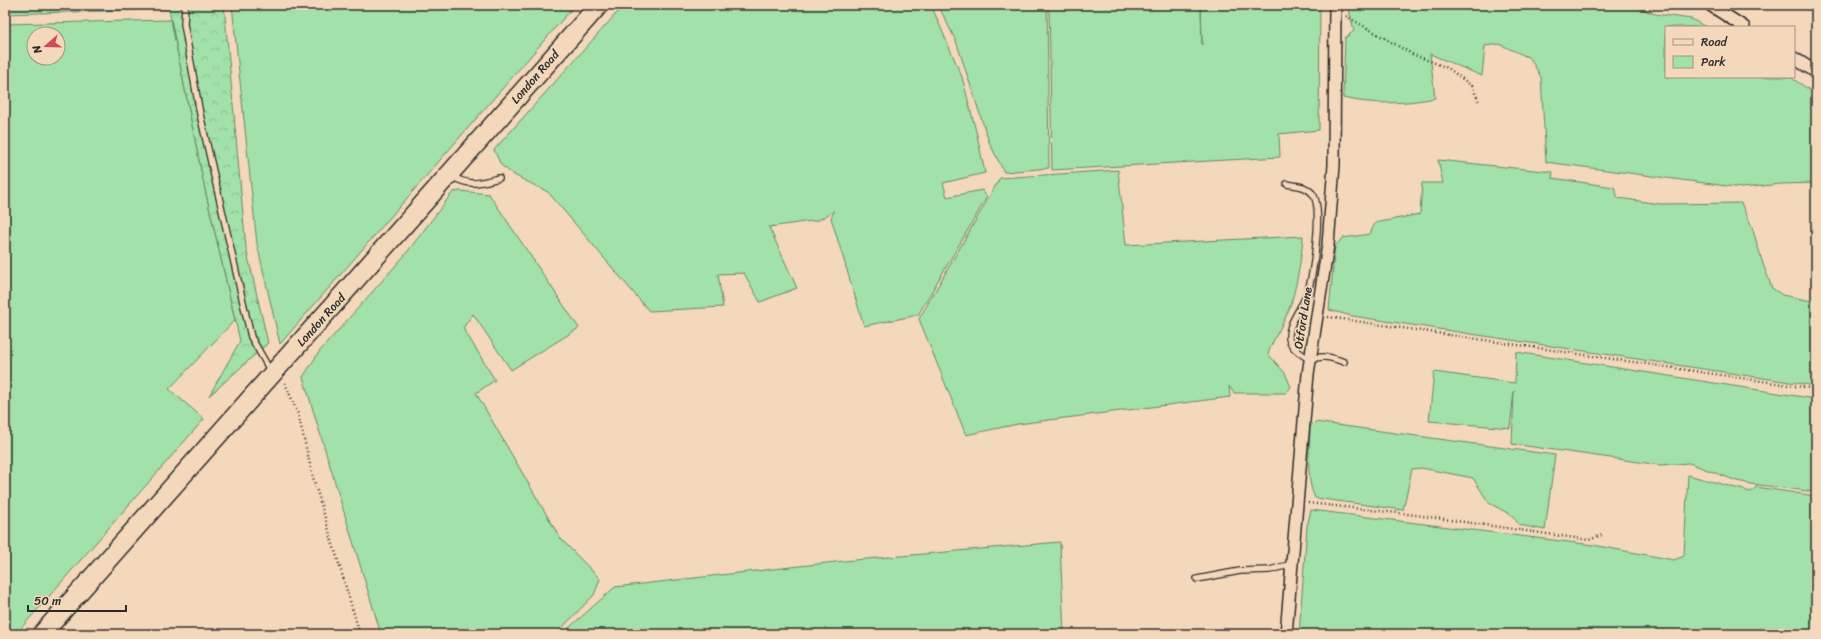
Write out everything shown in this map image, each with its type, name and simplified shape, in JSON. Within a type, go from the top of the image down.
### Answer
[{"type":"main road","name":"London Road","points":[[42,634],[599,5]]},
{"type":"street","points":[[1710,5],[1742,26]]},
{"type":"street","name":"Otford Lane","points":[[1286,634],[1310,360],[1328,245],[1333,173],[1335,8]]},
{"type":"street","points":[[1795,59],[1816,72]]},
{"type":"lane","points":[[186,5],[184,24],[200,114],[251,337],[273,374]]},
{"type":"lane","points":[[449,175],[463,183],[478,184],[498,178]]},
{"type":"lane","points":[[1287,184],[1304,187],[1313,194],[1318,204],[1316,243],[1308,291],[1289,336],[1292,346],[1310,360],[1317,357],[1327,357],[1344,362]]},
{"type":"lane","points":[[1197,579],[1240,571],[1270,570],[1292,564]]},
{"type":"path","points":[[1335,8],[1414,55],[1448,68],[1472,86],[1478,102]]},
{"type":"path","points":[[1316,316],[1816,389]]},
{"type":"path","points":[[273,374],[285,383],[298,414],[314,481],[360,634]]},
{"type":"path","points":[[1297,502],[1416,514],[1590,540],[1604,534]]},
{"type":"green space","points":[[5,5],[169,5],[169,9],[5,14]]},
{"type":"green space","points":[[169,5],[224,5],[246,248],[268,343],[209,396],[240,341],[204,185]]},
{"type":"green space","points":[[232,5],[575,5],[280,344],[257,244]]},
{"type":"green space","points":[[624,5],[931,5],[962,77],[985,173],[943,183],[947,197],[982,190],[987,197],[918,315],[864,326],[831,218],[834,211],[819,220],[769,227],[797,288],[760,302],[744,273],[718,274],[723,307],[649,311],[548,192],[514,175],[501,165],[494,150]]},
{"type":"green space","points":[[938,5],[1047,5],[1049,168],[1004,172],[989,142],[956,41]]},
{"type":"green space","points":[[1049,5],[1320,5],[1319,130],[1279,134],[1280,157],[1052,170]]},
{"type":"green space","points":[[1348,5],[1631,5],[1655,14],[1691,19],[1704,26],[1665,26],[1665,78],[1792,78],[1816,94],[1816,183],[1781,184],[1742,188],[1546,162],[1541,77],[1530,58],[1499,44],[1485,46],[1482,76],[1430,54],[1435,98],[1412,102],[1378,103],[1343,98],[1345,38],[1354,31]]},
{"type":"green space","points":[[171,20],[204,185],[235,320],[169,389],[204,419],[16,634],[5,634],[5,24]]},
{"type":"green space","points":[[1438,160],[1553,172],[1552,178],[1614,187],[1618,198],[1660,204],[1741,203],[1752,227],[1772,288],[1782,295],[1816,302],[1816,386],[1352,316],[1329,310],[1335,246],[1343,238],[1370,234],[1375,223],[1420,214],[1422,183],[1443,183]]},
{"type":"green space","points":[[1118,170],[1126,245],[1303,236],[1299,270],[1289,310],[1268,354],[1285,373],[1291,387],[1286,393],[1234,393],[1229,386],[1230,397],[1018,424],[966,435],[919,319],[1000,178]]},
{"type":"green space","points":[[460,191],[489,194],[579,328],[511,370],[473,314],[463,328],[495,380],[476,393],[560,538],[600,579],[594,595],[556,634],[381,634],[303,377],[319,352],[405,255],[453,192]]},
{"type":"green space","points":[[1516,352],[1816,399],[1816,492],[1737,481],[1689,463],[1660,465],[1512,444],[1514,391],[1510,428],[1429,421],[1434,372],[1515,383]]},
{"type":"green space","points":[[1315,422],[1555,455],[1545,530],[1519,525],[1513,516],[1489,503],[1473,478],[1421,468],[1412,469],[1403,510],[1315,498],[1310,481],[1309,463],[1310,427]]},
{"type":"green space","points":[[1688,475],[1751,492],[1756,487],[1816,496],[1816,634],[1299,634],[1307,526],[1311,510],[1593,545],[1674,560],[1684,556]]},
{"type":"green space","points":[[1060,542],[1064,634],[562,634],[615,587],[844,561]]}]
